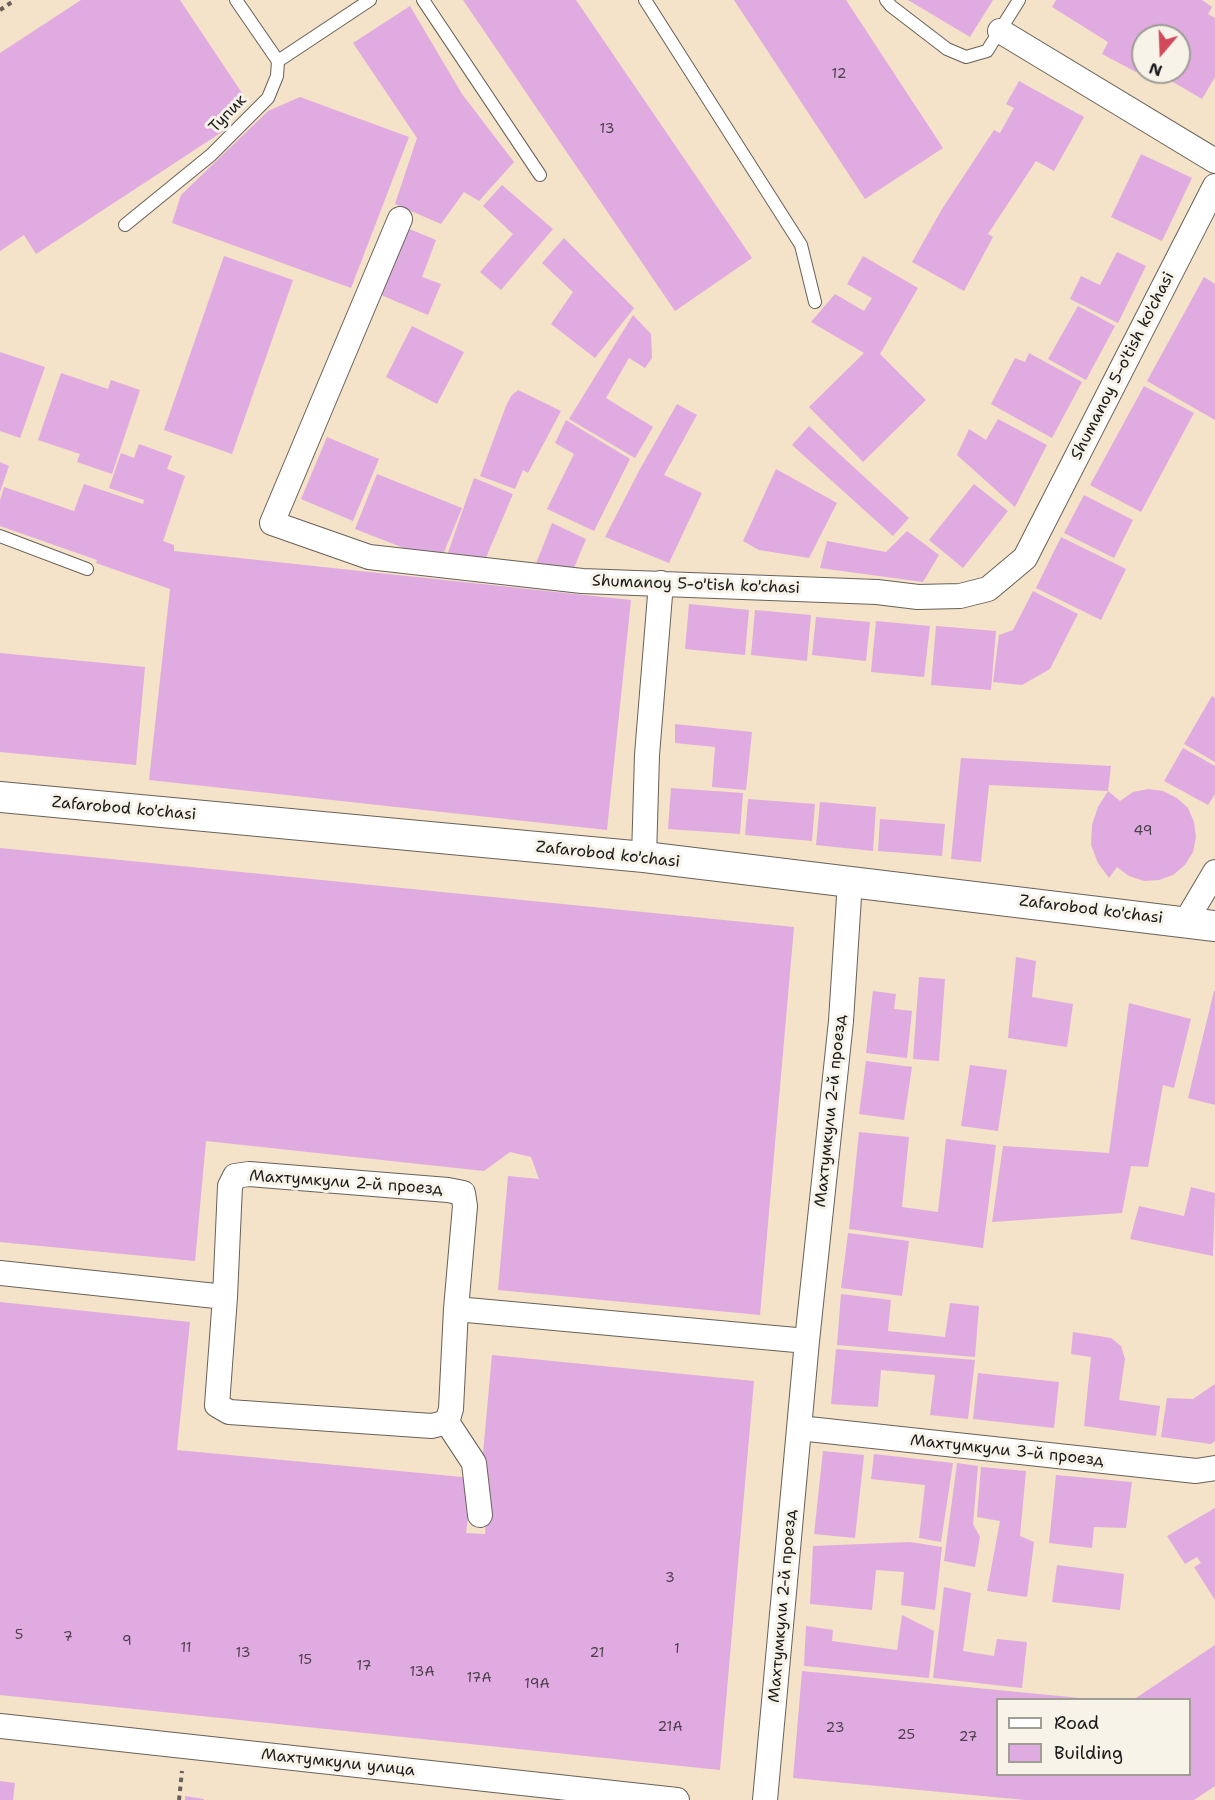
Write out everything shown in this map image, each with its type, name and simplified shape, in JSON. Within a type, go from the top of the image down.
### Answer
[{"type":"street","points":[[1000,31],[1215,161]]},
{"type":"street","name":"Shumanoy 5-o'tish ko'chasi","points":[[400,219],[272,523],[369,557],[582,581],[877,592],[918,597],[960,596],[988,589],[1025,558],[1215,186]]},
{"type":"street","points":[[644,857],[647,756],[661,583]]},
{"type":"street","name":"Zafarobod ko'chasi","points":[[0,797],[644,857],[1215,926]]},
{"type":"street","points":[[1186,921],[1215,872]]},
{"type":"street","name":"Махтумкули 2-й проезд","points":[[765,1800],[807,1341],[841,1021],[850,881]]},
{"type":"street","name":"Махтумкули 2-й проезд","points":[[249,1174],[463,1193],[465,1206],[456,1309],[451,1409],[447,1422],[432,1425],[229,1412],[217,1405],[225,1297],[230,1186],[235,1176],[249,1174]]},
{"type":"street","points":[[0,1273],[225,1297]]},
{"type":"street","points":[[456,1309],[807,1341]]},
{"type":"street","points":[[447,1422],[474,1463],[480,1515]]},
{"type":"street","name":"Махтумкули 3-й проезд","points":[[799,1428],[1196,1471],[1215,1468]]},
{"type":"street","name":"Махтумкули улица","points":[[0,1726],[677,1800]]},
{"type":"lane","points":[[236,0],[278,61],[370,0]]},
{"type":"lane","points":[[423,0],[540,175]]},
{"type":"lane","points":[[645,0],[801,245],[815,303]]},
{"type":"lane","points":[[886,0],[946,49],[966,57],[987,51],[1019,0]]},
{"type":"lane","name":"Тупик","points":[[125,225],[212,155],[268,98],[277,76],[278,61]]},
{"type":"lane","points":[[0,536],[87,569]]},
{"type":"path","points":[[0,10],[15,0]]},
{"type":"building","points":[[81,0],[180,0],[244,96],[225,130],[36,254],[24,235],[0,251],[0,53]]},
{"type":"building","points":[[463,0],[576,0],[752,258],[675,311]]},
{"type":"building","points":[[734,0],[846,0],[943,148],[865,199]]},
{"type":"building","points":[[908,0],[993,0],[970,37]]},
{"type":"building","points":[[1056,0],[1202,0],[1212,7],[1208,14],[1215,18],[1215,77],[1202,99],[1176,84],[1191,84],[1191,24],[1131,24],[1131,69],[1102,54],[1108,42],[1052,7]]},
{"type":"building","points":[[410,6],[462,94],[514,162],[479,201],[464,192],[441,224],[395,204],[417,138],[353,43]]},
{"type":"building","points":[[1019,81],[1084,117],[1054,171],[1036,161],[988,234],[993,237],[964,291],[912,262],[942,209],[994,130],[1000,133],[1014,108],[1006,104]]},
{"type":"building","points":[[300,97],[409,137],[351,288],[172,223],[181,195],[268,111]]},
{"type":"building","points":[[1141,154],[1192,178],[1162,241],[1111,217]]},
{"type":"building","points":[[502,185],[553,229],[501,290],[480,272],[513,234],[483,206]]},
{"type":"building","points":[[402,226],[436,240],[422,277],[441,284],[428,315],[374,292]]},
{"type":"building","points":[[564,238],[634,308],[595,358],[551,324],[573,292],[542,263]]},
{"type":"building","points":[[1117,252],[1146,266],[1118,323],[1070,299],[1081,276],[1100,285]]},
{"type":"building","points":[[224,256],[293,280],[232,454],[164,430]]},
{"type":"building","points":[[863,256],[918,288],[880,354],[926,400],[863,462],[809,407],[864,353],[811,322],[835,294],[864,311],[872,298],[847,284]]},
{"type":"building","points":[[1204,277],[1215,284],[1215,420],[1147,381]]},
{"type":"building","points":[[1078,306],[1115,326],[1086,380],[1048,359]]},
{"type":"building","points":[[633,315],[651,334],[652,358],[645,368],[629,358],[606,398],[653,427],[635,458],[569,419]]},
{"type":"building","points":[[412,326],[464,352],[437,404],[386,377]]},
{"type":"building","points":[[0,352],[45,367],[20,438],[0,431]]},
{"type":"building","points":[[1029,353],[1082,382],[1052,438],[991,404],[1015,358],[1025,362]]},
{"type":"building","points":[[61,373],[108,389],[111,380],[140,390],[112,474],[77,462],[80,454],[38,440]]},
{"type":"building","points":[[1144,386],[1194,413],[1141,512],[1090,485]]},
{"type":"building","points":[[518,390],[561,411],[528,473],[523,470],[515,489],[480,476],[506,406],[511,396]]},
{"type":"building","points":[[677,404],[697,415],[664,475],[702,493],[669,563],[605,537]]},
{"type":"building","points":[[998,419],[1047,445],[1015,507],[957,455],[969,429],[986,440]]},
{"type":"building","points":[[566,420],[630,459],[594,531],[547,509],[574,454],[555,443]]},
{"type":"building","points":[[809,426],[909,518],[893,536],[792,445]]},
{"type":"building","points":[[327,437],[379,459],[353,521],[301,499]]},
{"type":"building","points":[[139,444],[172,456],[167,469],[185,476],[163,541],[174,545],[174,551],[631,600],[607,830],[149,780],[170,589],[96,563],[97,560],[0,526],[0,500],[4,487],[74,511],[84,484],[143,504],[144,500],[109,488],[121,453],[134,458]]},
{"type":"building","points":[[0,462],[9,466],[0,492]]},
{"type":"building","points":[[776,469],[837,503],[809,558],[759,550],[743,541]]},
{"type":"building","points":[[377,474],[462,508],[440,562],[355,529]]},
{"type":"building","points":[[474,478],[513,494],[482,567],[445,561]]},
{"type":"building","points":[[974,484],[1008,511],[963,568],[929,540]]},
{"type":"building","points":[[1084,495],[1133,520],[1114,558],[1064,533]]},
{"type":"building","points":[[552,523],[586,539],[571,575],[533,571]]},
{"type":"building","points":[[907,531],[939,555],[923,582],[820,568],[827,541],[886,552]]},
{"type":"building","points":[[1061,537],[1126,569],[1101,620],[1036,588]]},
{"type":"building","points":[[1033,591],[1078,614],[1050,669],[1022,685],[993,682],[999,635],[1013,630]]},
{"type":"building","points":[[689,604],[749,610],[745,655],[685,649]]},
{"type":"building","points":[[755,610],[811,615],[807,661],[751,655]]},
{"type":"building","points":[[816,617],[870,622],[866,661],[812,655]]},
{"type":"building","points":[[876,621],[930,626],[924,677],[871,672]]},
{"type":"building","points":[[936,626],[996,631],[991,690],[931,685]]},
{"type":"building","points":[[0,653],[145,667],[136,765],[0,752]]},
{"type":"building","points":[[1212,696],[1215,698],[1215,762],[1184,744]]},
{"type":"building","points":[[675,724],[752,732],[746,790],[712,787],[715,747],[675,743]]},
{"type":"building","points":[[1183,748],[1215,766],[1215,794],[1208,805],[1164,781]]},
{"type":"building","points":[[961,758],[1111,766],[1108,791],[989,785],[981,862],[951,859]]},
{"type":"building","points":[[671,788],[743,793],[740,834],[668,829]]},
{"type":"building","points":[[1148,789],[1163,791],[1177,798],[1188,808],[1194,822],[1196,837],[1193,852],[1185,865],[1173,875],[1159,880],[1144,881],[1129,876],[1117,867],[1109,878],[1098,863],[1091,845],[1092,825],[1098,807],[1108,791],[1120,801],[1133,792]]},
{"type":"building","points":[[748,799],[815,804],[812,841],[745,835]]},
{"type":"building","points":[[820,802],[876,807],[873,851],[816,845]]},
{"type":"building","points":[[880,819],[945,824],[942,856],[878,851]]},
{"type":"building","points":[[0,848],[794,927],[760,1315],[498,1290],[508,1176],[539,1179],[531,1157],[510,1152],[484,1171],[206,1141],[195,1261],[0,1242]]},
{"type":"building","points":[[1016,957],[1036,961],[1032,997],[1073,1004],[1067,1047],[1008,1038]]},
{"type":"building","points":[[919,977],[945,979],[939,1061],[913,1059]]},
{"type":"building","points":[[873,991],[896,994],[894,1009],[912,1011],[907,1058],[866,1053]]},
{"type":"building","points":[[1215,991],[1215,1105],[1188,1098]]},
{"type":"building","points":[[1129,1003],[1191,1019],[1174,1088],[1163,1085],[1148,1167],[1131,1166],[1122,1213],[992,1222],[1003,1146],[1109,1153]]},
{"type":"building","points":[[866,1061],[912,1067],[904,1120],[859,1114]]},
{"type":"building","points":[[970,1065],[1007,1070],[998,1131],[961,1126]]},
{"type":"building","points":[[859,1132],[909,1137],[902,1207],[938,1212],[946,1139],[996,1145],[983,1248],[849,1229]]},
{"type":"building","points":[[1191,1187],[1215,1193],[1213,1256],[1130,1239],[1139,1206],[1184,1216]]},
{"type":"building","points":[[848,1233],[909,1241],[902,1296],[841,1288]]},
{"type":"building","points":[[841,1294],[891,1300],[888,1331],[945,1337],[950,1303],[979,1306],[975,1357],[837,1345]]},
{"type":"building","points":[[0,1302],[190,1322],[177,1450],[473,1478],[466,1533],[485,1534],[489,1479],[483,1453],[492,1355],[754,1381],[720,1770],[0,1695]]},
{"type":"building","points":[[1073,1332],[1111,1338],[1121,1346],[1125,1359],[1119,1400],[1160,1406],[1156,1436],[1084,1426],[1091,1357],[1071,1354]]},
{"type":"building","points":[[836,1349],[975,1360],[968,1419],[930,1415],[935,1375],[881,1370],[878,1407],[831,1404]]},
{"type":"building","points":[[978,1373],[1059,1382],[1054,1428],[973,1419]]},
{"type":"building","points":[[1215,1384],[1215,1441],[1211,1444],[1161,1437],[1167,1398],[1193,1399]]},
{"type":"building","points":[[823,1451],[864,1455],[855,1538],[814,1534]]},
{"type":"building","points":[[874,1454],[953,1463],[941,1542],[919,1538],[925,1485],[871,1479]]},
{"type":"building","points":[[957,1463],[978,1466],[973,1524],[980,1537],[975,1567],[944,1561]]},
{"type":"building","points":[[981,1467],[1026,1471],[1020,1536],[1034,1542],[1027,1597],[987,1591],[1000,1521],[977,1517]]},
{"type":"building","points":[[1056,1475],[1132,1482],[1126,1528],[1094,1527],[1092,1548],[1049,1543]]},
{"type":"building","points":[[1215,1508],[1215,1600],[1194,1567],[1201,1563],[1197,1557],[1185,1564],[1167,1536]]},
{"type":"building","points":[[910,1542],[942,1547],[935,1610],[901,1605],[904,1572],[876,1570],[872,1610],[810,1604],[813,1546]]},
{"type":"building","points":[[1057,1565],[1124,1574],[1120,1610],[1052,1602]]},
{"type":"building","points":[[944,1587],[971,1593],[963,1651],[994,1656],[997,1639],[1027,1642],[1022,1688],[933,1678]]},
{"type":"building","points":[[902,1615],[934,1631],[929,1678],[804,1666],[806,1626],[833,1630],[832,1641],[897,1650]]},
{"type":"building","points":[[1215,1645],[1215,1786],[1194,1800],[1025,1800],[793,1778],[802,1671],[1080,1698],[996,1698],[996,1776],[1191,1776],[1191,1698],[1136,1698]]},
{"type":"building","points":[[0,1781],[15,1783],[13,1800],[0,1800]]},
{"type":"building","points":[[185,1796],[204,1799],[204,1800],[185,1800]]}]
